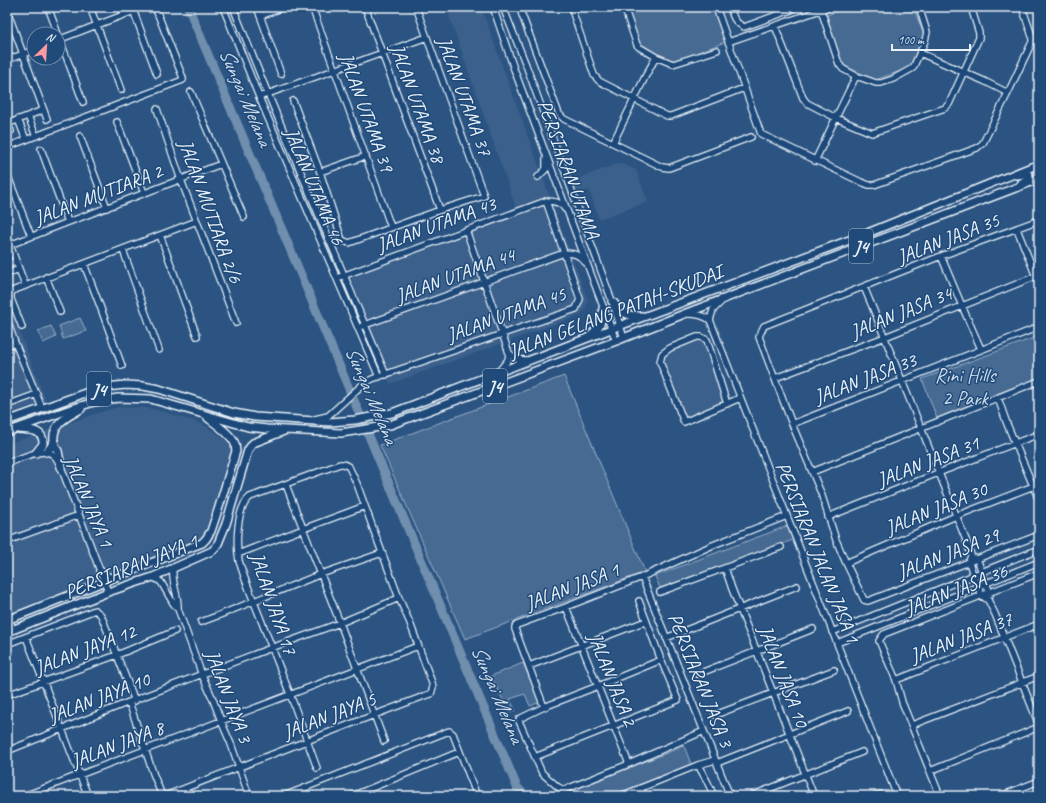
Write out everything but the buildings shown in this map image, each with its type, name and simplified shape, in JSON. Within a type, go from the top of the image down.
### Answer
[{"type":"main road","name":"JALAN GELANG PATAH-SKUDAI","points":[[7,421],[91,391],[125,385],[159,389],[234,413],[255,417],[330,422],[356,420],[392,413],[860,236],[1039,164]]},
{"type":"main road","points":[[1000,179],[1026,174],[1029,175],[1029,179],[1007,192]]},
{"type":"main road","name":"JALAN GELANG PATAH-SKUDAI","points":[[7,432],[94,402],[118,398],[151,399],[248,427],[267,429],[341,433],[390,425],[624,338],[1039,180]]},
{"type":"main road","points":[[612,301],[621,312],[630,316],[649,316]]},
{"type":"main road","points":[[588,338],[602,320],[604,308]]},
{"type":"main road","points":[[61,467],[54,441],[55,430],[59,423],[94,402]]},
{"type":"main road","name":"PERSIARAN JAYA 1","points":[[8,618],[202,543],[206,539],[211,531],[236,451],[235,444],[230,437],[205,415]]},
{"type":"main road","points":[[17,428],[36,431],[41,434],[43,444],[36,453]]},
{"type":"main road","name":"PERSIARAN JAYA 1","points":[[10,631],[108,592],[153,577],[212,551],[220,540],[230,512],[248,450],[258,441],[288,430]]},
{"type":"main road","points":[[46,452],[54,441]]},
{"type":"main road","points":[[219,507],[228,507],[230,512]]},
{"type":"main road","points":[[100,571],[108,577],[116,577]]},
{"type":"street","points":[[48,7],[55,26]]},
{"type":"street","points":[[90,7],[121,90]]},
{"type":"street","points":[[7,147],[183,80],[155,7]]},
{"type":"street","name":"JALAN UTAMA 46","points":[[223,7],[259,96],[379,377]]},
{"type":"street","name":"JALAN UTAMA 46","points":[[233,7],[386,375]]},
{"type":"street","points":[[257,7],[281,74]]},
{"type":"street","points":[[260,16],[284,7]]},
{"type":"street","name":"JALAN UTAMA 39","points":[[312,7],[392,228]]},
{"type":"street","name":"JALAN UTAMA 38","points":[[366,7],[440,210]]},
{"type":"street","name":"JALAN UTAMA 37","points":[[416,7],[484,196],[440,210]]},
{"type":"street","name":"PERSIARAN UTAMA","points":[[493,7],[514,69],[616,341]]},
{"type":"street","name":"PERSIARAN UTAMA","points":[[503,7],[526,65],[621,326],[624,338]]},
{"type":"street","points":[[520,7],[559,114],[564,119],[662,167],[669,168],[751,137]]},
{"type":"street","points":[[574,7],[573,13],[594,75],[599,81],[667,116],[672,116],[744,88]]},
{"type":"street","points":[[624,7],[637,45],[656,57],[673,64],[717,50]]},
{"type":"street","points":[[716,7],[760,134],[869,185],[874,185],[977,148],[983,143],[1032,42],[1032,36],[1022,7]]},
{"type":"street","points":[[730,7],[734,20],[744,27],[791,8],[795,19]]},
{"type":"street","points":[[728,42],[829,7]]},
{"type":"street","points":[[821,10],[839,64],[843,69],[856,76],[876,83],[881,83],[893,79],[913,68],[925,41],[927,32],[919,7]]},
{"type":"street","points":[[775,26],[803,98],[807,103],[836,118],[872,133],[945,108],[949,104],[979,38],[979,33],[970,7]]},
{"type":"street","points":[[66,37],[97,26],[133,9],[157,74]]},
{"type":"street","points":[[8,13],[47,119]]},
{"type":"street","points":[[259,96],[427,37]]},
{"type":"street","points":[[920,53],[1008,93]]},
{"type":"street","points":[[7,60],[24,54]]},
{"type":"street","points":[[66,57],[83,102]]},
{"type":"street","points":[[612,143],[656,57]]},
{"type":"street","points":[[815,160],[856,76]]},
{"type":"street","points":[[191,92],[244,217]]},
{"type":"street","points":[[293,102],[320,172],[342,240],[349,243],[440,210]]},
{"type":"street","name":"JALAN MUTIARA 2/6","points":[[157,109],[181,180],[236,323]]},
{"type":"street","points":[[10,131],[7,123],[43,110]]},
{"type":"street","points":[[28,116],[36,136]]},
{"type":"street","points":[[18,120],[26,140]]},
{"type":"street","points":[[117,122],[144,193]]},
{"type":"street","points":[[80,136],[107,208]]},
{"type":"street","points":[[41,149],[68,222]]},
{"type":"street","points":[[538,177],[546,169],[546,155]]},
{"type":"street","points":[[320,172],[366,156]]},
{"type":"street","name":"JALAN MUTIARA 2","points":[[25,285],[8,245],[221,164]]},
{"type":"street","points":[[7,174],[31,236]]},
{"type":"street","points":[[546,201],[560,204],[568,213]]},
{"type":"street","name":"JALAN UTAMA 43","points":[[336,278],[546,201]]},
{"type":"street","name":"JALAN UTAMA 45","points":[[301,420],[324,418],[328,416],[372,379],[576,309],[580,299],[546,201]]},
{"type":"street","name":"JALAN JASA 35","points":[[775,378],[759,337],[764,326],[941,256],[1039,220]]},
{"type":"street","points":[[22,327],[11,299],[12,290],[123,250],[197,221]]},
{"type":"street","points":[[1017,229],[1038,275],[1039,284]]},
{"type":"street","points":[[466,230],[509,353],[514,358],[520,360],[531,360]]},
{"type":"street","points":[[160,235],[197,336]]},
{"type":"street","points":[[123,250],[159,350]]},
{"type":"street","points":[[564,252],[577,254],[588,265]]},
{"type":"street","name":"JALAN UTAMA 44","points":[[358,328],[564,252]]},
{"type":"street","points":[[941,256],[981,349]]},
{"type":"street","points":[[7,264],[15,261]]},
{"type":"street","points":[[84,264],[122,366]]},
{"type":"street","points":[[7,274],[19,270]]},
{"type":"street","name":"JALAN JASA 34","points":[[775,378],[885,337],[1038,275]]},
{"type":"street","points":[[46,277],[60,312]]},
{"type":"street","points":[[864,287],[903,381],[971,555],[977,559],[990,593],[988,600]]},
{"type":"street","points":[[684,314],[696,314],[704,316],[710,320],[713,310],[726,298]]},
{"type":"street","points":[[7,320],[42,408]]},
{"type":"street","name":"PERSIARAN JALAN JASA 1","points":[[710,320],[897,796]]},
{"type":"street","name":"JALAN JASA 33","points":[[792,424],[1039,327]]},
{"type":"street","points":[[727,404],[707,340],[702,337],[696,337],[670,348],[662,354],[660,362],[684,422],[727,404],[740,398]]},
{"type":"street","points":[[7,346],[15,343]]},
{"type":"street","points":[[497,373],[508,360],[509,353]]},
{"type":"street","points":[[775,378],[792,424],[821,493],[828,517],[846,563]]},
{"type":"street","points":[[812,472],[1039,381]]},
{"type":"street","points":[[7,405],[37,394]]},
{"type":"street","points":[[998,398],[1016,444],[1036,485],[1039,500]]},
{"type":"street","name":"JALAN JASA 31","points":[[828,517],[1039,434]]},
{"type":"street","name":"JALAN JAYA 1","points":[[7,463],[36,453],[49,452],[54,454],[61,467],[108,592]]},
{"type":"street","name":"JALAN JAYA 17","points":[[317,768],[239,561],[238,528],[241,511],[246,500],[250,497],[340,464],[344,464],[350,468],[365,506]]},
{"type":"street","points":[[286,485],[384,741]]},
{"type":"street","name":"JALAN JASA 30","points":[[846,563],[956,516],[1036,485]]},
{"type":"street","points":[[238,554],[303,528],[365,506],[418,646]]},
{"type":"street","points":[[7,541],[79,515]]},
{"type":"street","name":"JALAN JASA 1","points":[[529,666],[515,629],[517,625],[642,577],[713,545],[787,516]]},
{"type":"street","name":"JALAN JASA 29","points":[[846,563],[862,599],[868,601],[1039,535]]},
{"type":"street","points":[[660,592],[780,547]]},
{"type":"street","points":[[832,632],[1039,549]]},
{"type":"street","points":[[201,622],[321,574],[382,553]]},
{"type":"street","points":[[930,771],[1039,726],[988,600],[982,596],[973,576],[969,562],[971,555]]},
{"type":"street","points":[[837,644],[1039,562]]},
{"type":"street","points":[[173,568],[172,579],[178,601],[178,609]]},
{"type":"street","name":"JALAN JASA 10","points":[[725,568],[814,796]]},
{"type":"street","name":"JALAN JASA 36","points":[[896,680],[879,641],[884,634],[1039,573]]},
{"type":"street","points":[[153,577],[161,582],[178,609]]},
{"type":"street","name":"PERSIARAN JASA 3","points":[[642,577],[730,796]]},
{"type":"street","points":[[666,638],[797,586]]},
{"type":"street","name":"JALAN JAYA 10","points":[[7,751],[129,702],[340,623],[399,598]]},
{"type":"street","points":[[534,756],[678,700],[639,601]]},
{"type":"street","name":"JALAN JASA 2","points":[[566,607],[629,764]]},
{"type":"street","name":"JALAN JAYA 3","points":[[178,609],[202,675],[231,744],[249,796]]},
{"type":"street","points":[[7,644],[95,610],[99,612],[135,701]]},
{"type":"street","points":[[8,618],[10,631]]},
{"type":"street","points":[[544,707],[529,666],[646,621]]},
{"type":"street","name":"JALAN JASA 37","points":[[896,680],[1039,624]]},
{"type":"street","points":[[698,674],[813,630]]},
{"type":"street","name":"JALAN JAYA 12","points":[[7,696],[117,655],[175,631]]},
{"type":"street","points":[[26,637],[88,796]]},
{"type":"street","name":"JALAN JAYA 8","points":[[24,796],[418,646]]},
{"type":"street","name":"JALAN JAYA 5","points":[[164,796],[374,714],[431,694],[433,687],[432,683],[418,646]]},
{"type":"street","points":[[661,660],[544,707],[519,719],[542,773],[564,790],[629,764],[704,731]]},
{"type":"street","points":[[715,715],[834,670]]},
{"type":"street","points":[[912,726],[1039,676]]},
{"type":"street","points":[[896,680],[902,702],[940,796]]},
{"type":"street","points":[[129,702],[145,750],[164,796]]},
{"type":"street","points":[[621,796],[698,765],[716,762],[848,711]]},
{"type":"street","points":[[284,796],[449,731],[452,734],[477,796]]},
{"type":"street","points":[[352,796],[459,752]]},
{"type":"street","points":[[751,796],[862,752]]},
{"type":"street","points":[[698,765],[714,796]]},
{"type":"street","points":[[1001,796],[1039,781]]},
{"type":"street","points":[[640,788],[643,796]]},
{"type":"street","points":[[874,796],[880,794]]},
{"type":"shaded area","points":[[446,7],[481,7],[588,301],[585,310],[580,315],[390,384],[348,270],[516,208]]},
{"type":"shaded area","points":[[620,163],[636,170],[648,202],[599,219],[589,190],[577,194],[571,181]]},
{"type":"shaded area","points":[[7,299],[46,401],[7,415]]},
{"type":"shaded area","points":[[697,340],[704,344],[725,399],[724,404],[685,419],[662,361],[664,354]]},
{"type":"shaded area","points":[[118,407],[147,408],[203,424],[230,443],[233,451],[207,538],[7,619],[7,444]]},
{"type":"green space","points":[[628,7],[712,7],[725,42],[673,62],[640,46],[627,9]]},
{"type":"green space","points":[[848,7],[913,7],[924,35],[909,68],[875,80],[841,64],[827,15]]},
{"type":"green space","points":[[80,318],[86,331],[63,339],[59,326]]},
{"type":"green space","points":[[51,326],[56,337],[43,343],[38,331]]},
{"type":"green space","name":"Rini Hills 2 Park","points":[[1039,336],[1039,383],[938,421],[922,379]]},
{"type":"green space","points":[[564,376],[645,572],[465,639],[380,445]]},
{"type":"green space","points":[[787,526],[793,540],[660,588],[655,576]]},
{"type":"green space","points":[[523,663],[540,702],[530,706],[525,694],[510,699],[515,710],[509,712],[491,676]]},
{"type":"green space","points":[[684,746],[691,764],[611,796],[582,796],[579,788]]},
{"type":"waterway","name":"Sungai Melana","points":[[188,7],[517,787],[525,796]]}]
